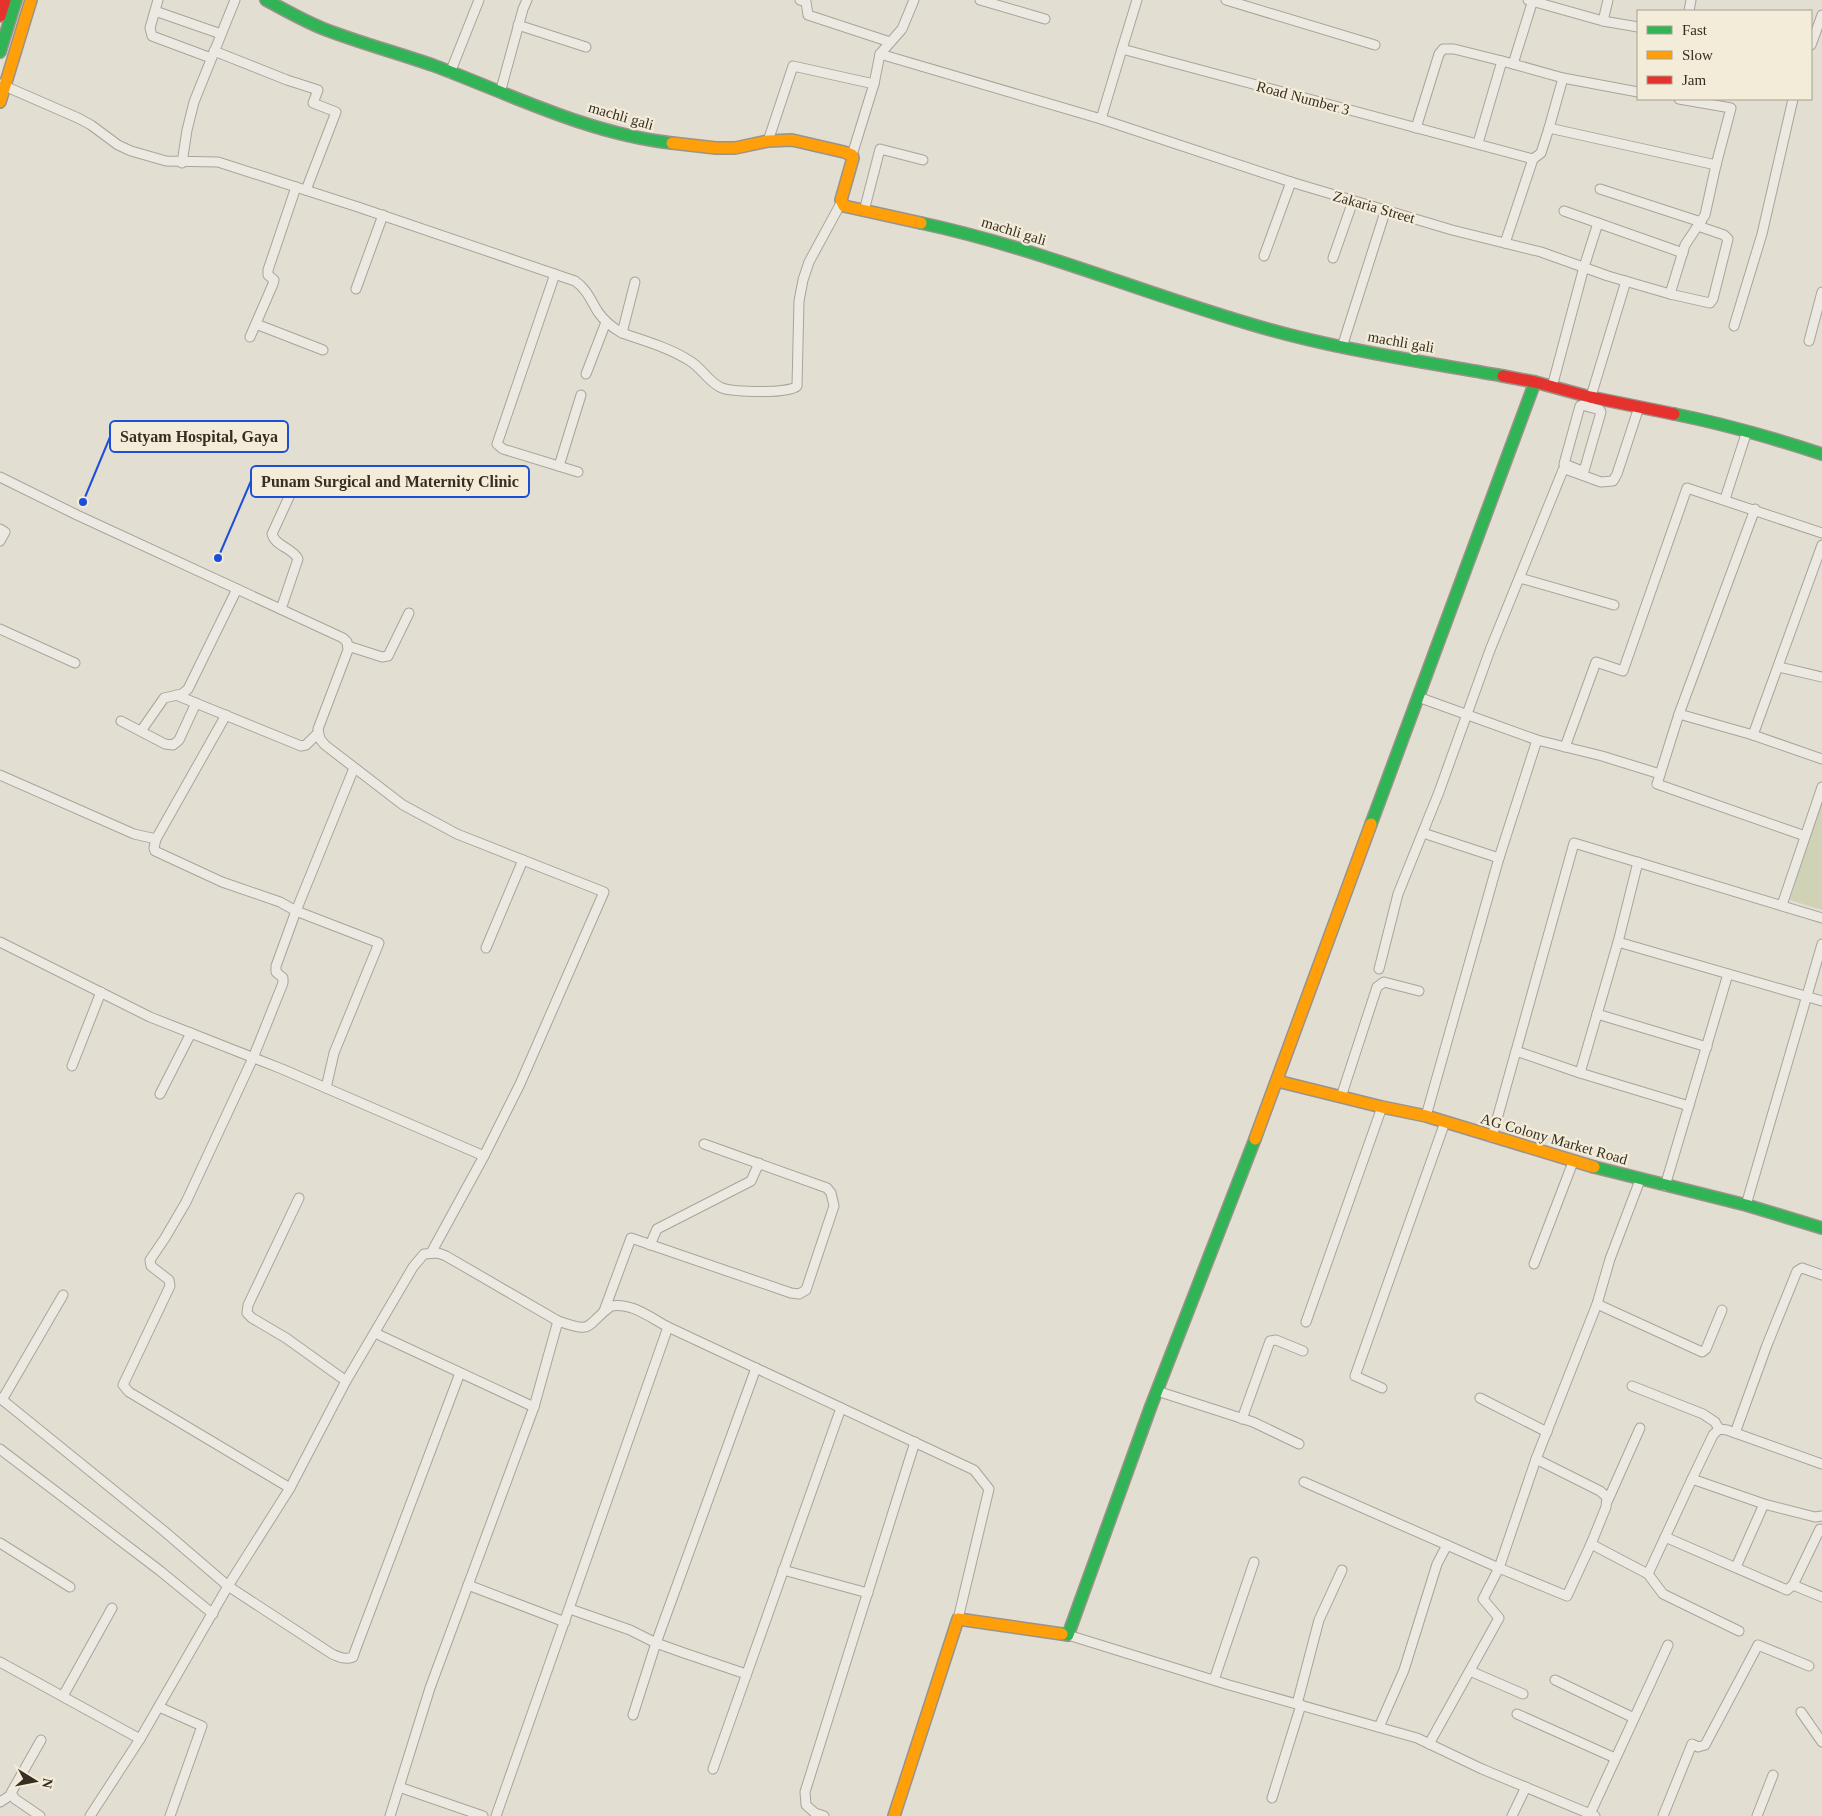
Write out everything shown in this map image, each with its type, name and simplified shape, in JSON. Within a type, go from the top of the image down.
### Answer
[{"type":"main road","points":[[0,16],[5,0]]},
{"type":"main road","points":[[0,52],[16,0]]},
{"type":"main road","points":[[0,102],[2,85],[31,0]]},
{"type":"main road","name":"machli gali","points":[[266,0],[324,29],[450,72],[540,108],[610,130],[653,141],[716,148],[735,148],[768,141],[792,140],[852,155]]},
{"type":"main road","points":[[842,203],[842,196],[853,164],[852,155]]},
{"type":"main road","name":"machli gali","points":[[842,203],[844,206],[864,211],[964,232],[1001,242],[1249,324],[1314,342],[1535,382],[1552,386],[1589,402],[1639,407],[1713,422],[1822,454]]},
{"type":"main road","points":[[894,1816],[958,1619],[1068,1635],[1157,1392],[1277,1081],[1535,382]]},
{"type":"main road","name":"AG Colony Market Road","points":[[1277,1081],[1426,1116],[1573,1162],[1746,1205],[1821,1226]]},
{"type":"street","points":[[158,0],[150,28],[152,36],[318,90],[313,103],[336,112],[306,190]]},
{"type":"street","points":[[182,163],[194,102],[235,0]]},
{"type":"street","points":[[450,72],[479,0]]},
{"type":"street","points":[[500,93],[518,25],[527,0]]},
{"type":"street","points":[[800,0],[806,2],[808,15],[890,42]]},
{"type":"street","points":[[852,155],[874,84],[880,54],[902,28],[914,0]]},
{"type":"street","points":[[980,0],[1045,19]]},
{"type":"street","points":[[1100,119],[1137,0]]},
{"type":"street","points":[[1226,0],[1375,45]]},
{"type":"street","points":[[1513,64],[1531,0],[1603,21],[1637,27]]},
{"type":"street","points":[[1603,21],[1608,0]]},
{"type":"street","points":[[155,11],[221,34]]},
{"type":"street","points":[[1812,43],[1822,15]]},
{"type":"street","points":[[518,25],[586,47]]},
{"type":"street","name":"Road Number 3","points":[[1122,49],[1533,159]]},
{"type":"street","points":[[1416,128],[1439,54],[1443,49],[1454,49],[1563,78],[1637,92]]},
{"type":"street","name":"Zakaria Street","points":[[880,54],[1100,119],[1353,201],[1386,209],[1452,230],[1541,252],[1626,281],[1710,303],[1713,299],[1728,239],[1724,235],[1700,224]]},
{"type":"street","points":[[1478,143],[1502,61]]},
{"type":"street","points":[[768,141],[793,66],[874,84]]},
{"type":"street","points":[[1505,243],[1533,159],[1541,153],[1563,78]]},
{"type":"street","points":[[2,85],[78,118],[130,151],[155,159],[182,163],[218,162],[575,280],[582,285],[606,322],[622,333],[679,354],[693,362],[716,385],[722,388],[785,390],[795,388],[799,382],[798,316],[803,280],[817,245],[842,203]]},
{"type":"street","points":[[1670,294],[1689,237],[1700,224],[1707,211],[1716,165],[1732,103],[1692,100]]},
{"type":"street","points":[[1734,326],[1762,234],[1793,100]]},
{"type":"street","points":[[1549,128],[1716,165]]},
{"type":"street","points":[[864,211],[880,149],[923,160]]},
{"type":"street","points":[[1264,256],[1291,182]]},
{"type":"street","points":[[250,337],[273,284],[274,280],[268,275],[268,270],[296,187]]},
{"type":"street","points":[[1600,188],[1700,224]]},
{"type":"street","points":[[1333,258],[1353,201]]},
{"type":"street","points":[[1342,347],[1386,209]]},
{"type":"street","points":[[1564,211],[1683,253]]},
{"type":"street","points":[[356,288],[383,215]]},
{"type":"street","points":[[1552,386],[1584,267],[1598,223]]},
{"type":"street","points":[[555,274],[497,444],[503,449],[578,472]]},
{"type":"street","points":[[1626,281],[1589,402],[1580,406],[1564,464],[1569,469],[1601,482],[1613,481],[1639,407]]},
{"type":"street","points":[[622,333],[635,282]]},
{"type":"street","points":[[1809,341],[1817,327],[1822,292]]},
{"type":"street","points":[[586,374],[606,322]]},
{"type":"street","points":[[256,324],[323,350]]},
{"type":"street","points":[[559,466],[581,396]]},
{"type":"street","points":[[1379,969],[1398,894],[1423,834],[1490,650],[1563,470],[1584,470],[1601,412],[1589,402]]},
{"type":"street","points":[[1724,499],[1747,431]]},
{"type":"street","points":[[0,477],[77,515],[343,638],[348,646],[347,656],[320,722],[318,733],[325,745],[402,805],[457,834],[604,892],[520,1084],[484,1156],[431,1253]]},
{"type":"street","points":[[281,609],[298,559],[272,534],[294,486]]},
{"type":"street","points":[[1565,747],[1596,662],[1624,671],[1687,488],[1822,533]]},
{"type":"street","points":[[1754,509],[1679,714],[1657,784],[1805,836]]},
{"type":"street","points":[[0,529],[5,532],[0,541]]},
{"type":"street","points":[[1754,735],[1822,545]]},
{"type":"street","points":[[1520,578],[1614,604]]},
{"type":"street","points":[[141,731],[160,701],[166,696],[182,694],[188,689],[237,589]]},
{"type":"street","points":[[348,646],[382,657],[388,656],[408,613]]},
{"type":"street","points":[[0,629],[75,664]]},
{"type":"street","points":[[1779,667],[1822,677]]},
{"type":"street","points":[[176,695],[301,746],[306,745],[318,733]]},
{"type":"street","points":[[1418,697],[1537,740],[1602,756],[1660,774]]},
{"type":"street","points":[[120,721],[165,744],[173,745],[179,740],[196,703]]},
{"type":"street","points":[[1679,714],[1754,735],[1822,760]]},
{"type":"street","points":[[226,715],[156,839],[154,848],[157,852],[206,875],[280,902],[379,943],[334,1053],[326,1088]]},
{"type":"street","points":[[1426,1116],[1499,858],[1537,740]]},
{"type":"street","points":[[290,1488],[129,1392],[123,1385],[170,1286],[169,1280],[151,1266],[150,1260],[186,1202],[254,1058],[283,983],[283,978],[277,973],[276,968],[296,910],[354,768]]},
{"type":"street","points":[[0,775],[134,834],[156,839]]},
{"type":"street","points":[[1782,905],[1822,786]]},
{"type":"street","points":[[1423,834],[1499,858]]},
{"type":"street","points":[[1492,1137],[1574,843],[1822,918]]},
{"type":"street","points":[[486,948],[523,860]]},
{"type":"street","points":[[1580,1073],[1618,942],[1638,862]]},
{"type":"street","points":[[0,942],[150,1017],[254,1058],[484,1156]]},
{"type":"street","points":[[1618,942],[1822,1001]]},
{"type":"street","points":[[1746,1205],[1822,944]]},
{"type":"street","points":[[1665,1186],[1728,974]]},
{"type":"street","points":[[1341,1097],[1377,987],[1384,982],[1419,992]]},
{"type":"street","points":[[72,1066],[101,992]]},
{"type":"street","points":[[1597,1014],[1707,1047]]},
{"type":"street","points":[[160,1094],[191,1033]]},
{"type":"street","points":[[1516,1051],[1580,1073],[1689,1106]]},
{"type":"street","points":[[1306,1322],[1382,1107]]},
{"type":"street","points":[[1382,1388],[1355,1376],[1444,1122]]},
{"type":"street","points":[[604,1312],[631,1238],[791,1293],[803,1293],[808,1286],[834,1206],[834,1200],[827,1188],[704,1144]]},
{"type":"street","points":[[1534,1264],[1573,1162]]},
{"type":"street","points":[[650,1245],[658,1229],[751,1181],[759,1164]]},
{"type":"street","points":[[1429,1744],[1499,1618],[1483,1599],[1499,1568],[1536,1459],[1597,1304],[1610,1259],[1640,1180]]},
{"type":"street","points":[[299,1198],[248,1305],[247,1313],[346,1381]]},
{"type":"street","points":[[90,1816],[140,1739],[228,1586],[290,1488],[346,1381],[420,1257],[424,1254],[431,1253],[446,1256],[558,1321],[583,1328],[588,1327],[611,1306],[624,1306],[641,1312],[668,1327],[974,1470],[989,1489],[958,1619]]},
{"type":"street","points":[[1736,1433],[1767,1344],[1797,1271],[1802,1268],[1822,1275]]},
{"type":"street","points":[[63,1295],[1,1399],[164,1531],[228,1586],[341,1658],[353,1657],[460,1373]]},
{"type":"street","points":[[1597,1304],[1702,1352],[1706,1349],[1722,1310]]},
{"type":"street","points":[[390,1816],[430,1688],[534,1407],[558,1321]]},
{"type":"street","points":[[496,1816],[668,1327]]},
{"type":"street","points":[[375,1333],[534,1407]]},
{"type":"street","points":[[1242,1419],[1270,1341],[1276,1340],[1303,1351]]},
{"type":"street","points":[[634,1715],[656,1643],[756,1368]]},
{"type":"street","points":[[1632,1386],[1703,1414],[1715,1422],[1719,1429]]},
{"type":"street","points":[[1157,1392],[1261,1425],[1299,1444]]},
{"type":"street","points":[[1480,1398],[1547,1432]]},
{"type":"street","points":[[713,1769],[841,1408]]},
{"type":"street","points":[[1304,1482],[1567,1596],[1640,1428]]},
{"type":"street","points":[[1648,1574],[1713,1435],[1719,1429],[1723,1428],[1822,1464]]},
{"type":"street","points":[[824,1816],[815,1813],[806,1805],[806,1792],[915,1442]]},
{"type":"street","points":[[0,1449],[160,1570],[213,1614]]},
{"type":"street","points":[[1536,1459],[1600,1491],[1608,1500]]},
{"type":"street","points":[[1666,1537],[1784,1589],[1790,1589],[1821,1530],[1818,1516],[1764,1504],[1692,1479]]},
{"type":"street","points":[[1736,1568],[1764,1504]]},
{"type":"street","points":[[0,1543],[70,1587]]},
{"type":"street","points":[[1591,1544],[1648,1574],[1663,1594],[1739,1631]]},
{"type":"street","points":[[1379,1727],[1404,1670],[1437,1564],[1447,1545]]},
{"type":"street","points":[[1214,1680],[1254,1562]]},
{"type":"street","points":[[783,1570],[868,1593]]},
{"type":"street","points":[[1272,1798],[1299,1705],[1319,1620],[1342,1570]]},
{"type":"street","points":[[468,1585],[565,1622]]},
{"type":"street","points":[[1793,1585],[1822,1597]]},
{"type":"street","points":[[62,1696],[112,1608]]},
{"type":"street","points":[[570,1609],[630,1630],[656,1643],[746,1674]]},
{"type":"street","points":[[1068,1635],[1214,1680],[1418,1738],[1592,1815],[1668,1645]]},
{"type":"street","points":[[1663,1816],[1692,1744],[1698,1747],[1705,1745],[1758,1645],[1809,1666]]},
{"type":"street","points":[[0,1662],[140,1739]]},
{"type":"street","points":[[1470,1671],[1523,1694]]},
{"type":"street","points":[[1555,1680],[1634,1718]]},
{"type":"street","points":[[159,1707],[202,1726],[170,1816]]},
{"type":"street","points":[[1801,1712],[1822,1742]]},
{"type":"street","points":[[1517,1714],[1616,1758]]},
{"type":"street","points":[[40,1816],[15,1800],[11,1795],[12,1788],[41,1740]]},
{"type":"street","points":[[1757,1816],[1773,1776]]},
{"type":"street","points":[[399,1787],[483,1816]]},
{"type":"street","points":[[1512,1816],[1526,1787]]},
{"type":"street","points":[[0,1802],[11,1795]]},
{"type":"green space","points":[[1822,799],[1822,910],[1790,900]]},
{"type":"traffic: fast","points":[[0,52],[16,0]]},
{"type":"traffic: fast","points":[[266,0],[324,29],[435,66],[551,112],[611,131],[672,143]]},
{"type":"traffic: fast","points":[[921,223],[1005,244],[1281,333],[1376,354],[1503,376]]},
{"type":"traffic: fast","points":[[1371,824],[1535,382]]},
{"type":"traffic: fast","points":[[1674,414],[1712,422],[1822,454]]},
{"type":"traffic: fast","points":[[1062,1634],[1068,1635],[1151,1406],[1255,1139]]},
{"type":"traffic: fast","points":[[1594,1167],[1746,1205],[1822,1228]]},
{"type":"traffic: slow","points":[[0,102],[31,0]]},
{"type":"traffic: slow","points":[[672,143],[716,148],[735,148],[768,141],[792,140],[844,152],[852,155],[853,158],[841,200],[844,206],[921,223]]},
{"type":"traffic: slow","points":[[1255,1139],[1371,824]]},
{"type":"traffic: slow","points":[[1277,1081],[1426,1116],[1594,1167]]},
{"type":"traffic: slow","points":[[894,1816],[958,1619],[1062,1634]]},
{"type":"traffic: jam","points":[[0,16],[5,0]]},
{"type":"traffic: jam","points":[[1503,376],[1535,382],[1590,397],[1674,414]]},
{"type":"place","name":"Satyam Hospital, Gaya","points":[[83,502]]},
{"type":"place","name":"Punam Surgical and Maternity Clinic","points":[[218,558]]}]
